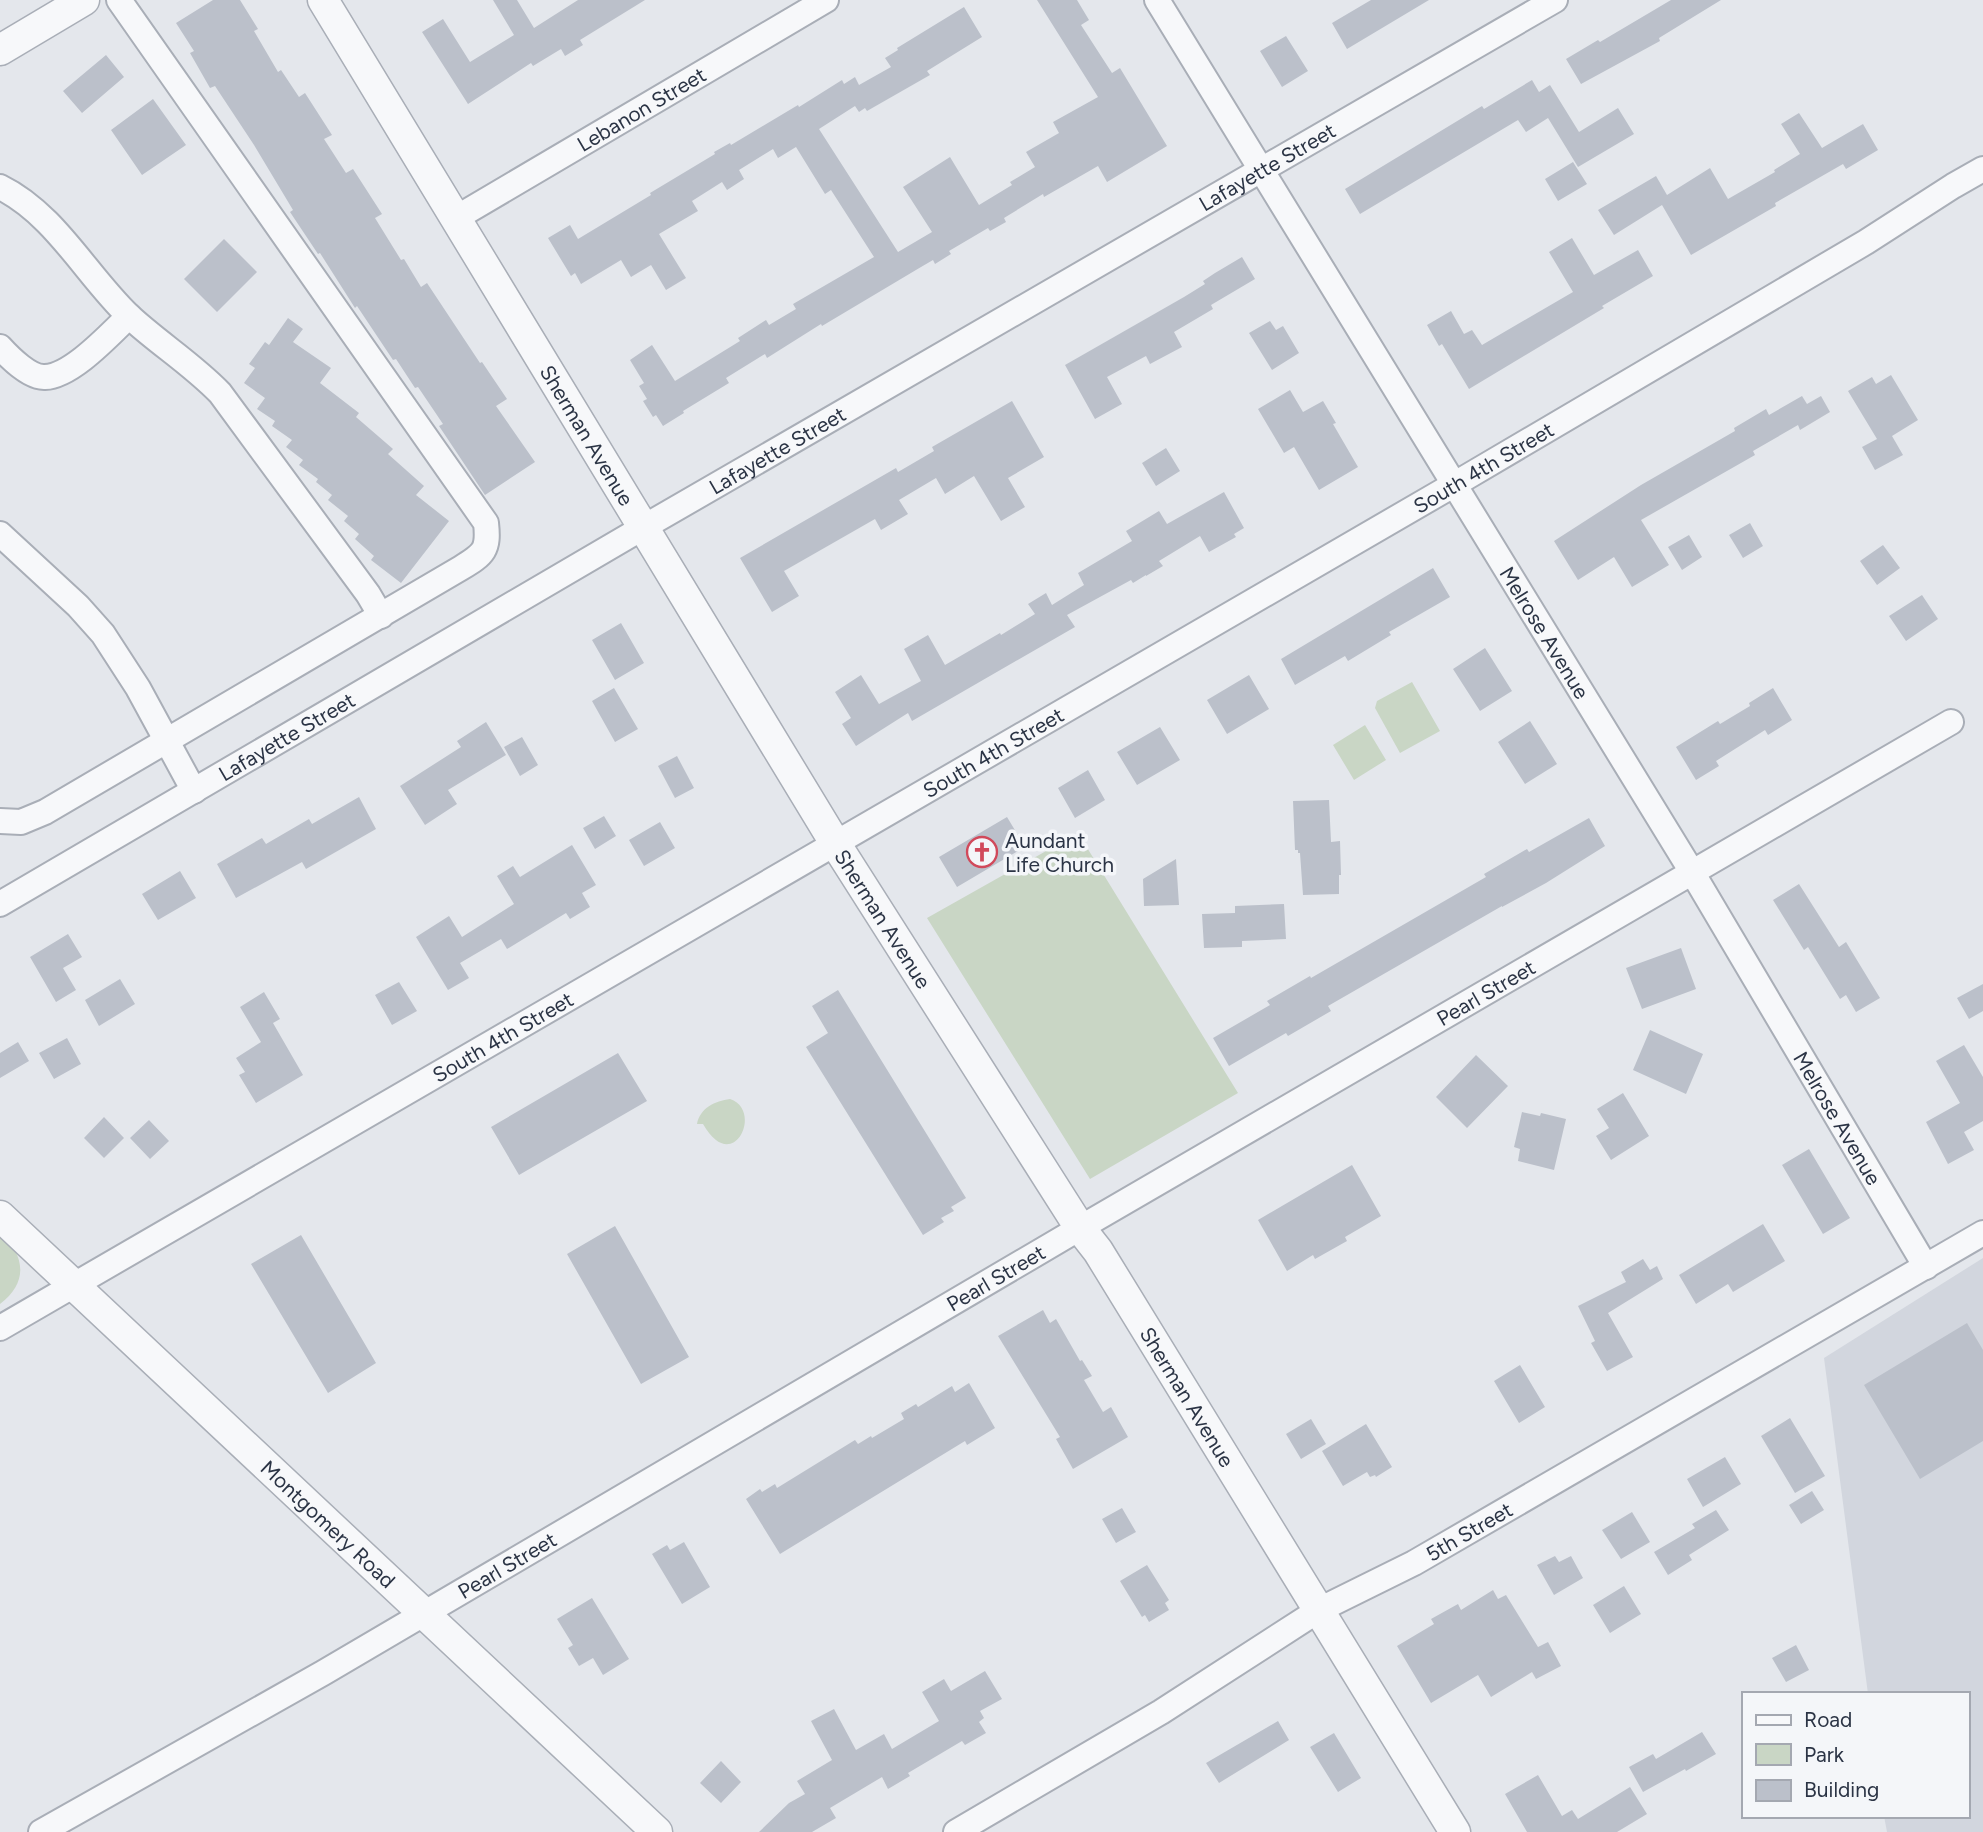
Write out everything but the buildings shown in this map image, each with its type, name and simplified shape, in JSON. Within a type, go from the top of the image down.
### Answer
[{"type":"street","points":[[0,50],[84,0]]},
{"type":"street","points":[[0,821],[21,822],[45,812],[478,558],[488,543],[486,523],[119,0]]},
{"type":"street","name":"Sherman Avenue","points":[[323,0],[835,843],[1080,1228],[1105,1263],[1455,1832]]},
{"type":"street","name":"Lebanon Street","points":[[456,218],[826,0]]},
{"type":"street","name":"Melrose Avenue","points":[[1157,0],[1692,872],[1926,1267]]},
{"type":"street","name":"Lafayette Street","points":[[0,904],[644,527],[1555,0]]},
{"type":"street","name":"South 4th Street","points":[[0,1328],[1455,484],[1867,242],[1983,169]]},
{"type":"street","points":[[0,187],[15,194],[47,223],[129,316],[201,373],[220,393],[368,594],[381,616]]},
{"type":"street","points":[[0,347],[25,370],[44,378],[70,369],[129,316]]},
{"type":"street","points":[[0,534],[103,634],[138,688],[194,791]]},
{"type":"street","name":"Pearl Street","points":[[41,1832],[423,1614],[1080,1228],[1951,722]]},
{"type":"street","name":"Montgomery Road","points":[[0,1216],[657,1832]]},
{"type":"street","name":"5th Street","points":[[956,1832],[1161,1712],[1319,1610],[1414,1563],[1983,1233]]},
{"type":"shaded area","points":[[1983,1258],[1983,1832],[1887,1832],[1884,1818],[1969,1818],[1969,1692],[1868,1692],[1824,1358]]},
{"type":"green space","points":[[1412,682],[1440,731],[1400,753],[1375,708],[1377,701]]},
{"type":"green space","points":[[1365,725],[1386,760],[1354,780],[1333,745]]},
{"type":"green space","points":[[1078,833],[1238,1093],[1090,1179],[927,918]]},
{"type":"green space","points":[[730,1099],[740,1105],[744,1126],[734,1142],[725,1144],[714,1139],[703,1124],[697,1124],[701,1114],[709,1106]]},
{"type":"green space","points":[[0,1232],[15,1250],[20,1268],[16,1287],[0,1304]]},
{"type":"place","name":"Aundant Life Church","points":[[982,852]]}]
